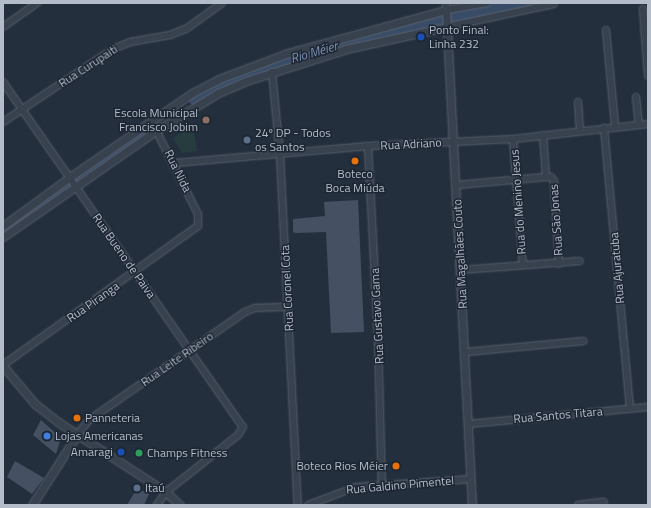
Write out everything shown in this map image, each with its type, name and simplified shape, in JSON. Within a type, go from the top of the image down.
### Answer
[{"type":"street","points":[[3,27],[37,3]]},
{"type":"street","name":"Rua Curupaiti","points":[[3,122],[112,49],[130,42],[170,35],[181,31],[222,3]]},
{"type":"street","points":[[3,226],[211,96],[272,72],[380,40],[446,16],[488,3]]},
{"type":"street","points":[[3,237],[152,122],[206,85],[247,67],[285,54],[446,16],[554,4]]},
{"type":"street","points":[[642,9],[648,76]]},
{"type":"street","name":"Rua Magalhães Couto","points":[[446,16],[455,142],[472,505]]},
{"type":"street","points":[[606,30],[615,126]]},
{"type":"street","name":"Rua Coronel Cota","points":[[272,72],[280,155],[298,505]]},
{"type":"street","name":"Rua Bueno de Paiva","points":[[3,82],[241,424],[242,430],[166,492]]},
{"type":"street","points":[[636,97],[639,124]]},
{"type":"street","points":[[578,102],[580,130]]},
{"type":"street","name":"Rua Nida","points":[[152,122],[174,163],[200,222]]},
{"type":"street","name":"Rua Adriano","points":[[174,163],[280,155],[368,146],[513,138],[615,126],[648,124]]},
{"type":"street","name":"Rua Ajuratuba","points":[[604,128],[630,408]]},
{"type":"street","name":"Rua São Jonas","points":[[543,135],[546,177],[551,177],[554,181],[559,264]]},
{"type":"street","name":"Rua do Menino Jesus","points":[[513,138],[523,265]]},
{"type":"street","name":"Rua Gustavo Gama","points":[[368,146],[378,338],[382,486]]},
{"type":"street","points":[[457,185],[546,177]]},
{"type":"street","name":"Rua Piranga","points":[[3,365],[136,272],[196,228],[200,222]]},
{"type":"street","points":[[461,270],[523,265],[559,264],[580,261]]},
{"type":"street","name":"Rua Leite Ribeiro","points":[[77,435],[89,420],[251,309],[288,307]]},
{"type":"street","points":[[466,352],[584,341]]},
{"type":"street","points":[[3,365],[36,404],[77,435],[166,492],[180,505]]},
{"type":"street","name":"Rua Santos Titara","points":[[469,424],[648,407]]},
{"type":"street","points":[[32,505],[77,435]]},
{"type":"street","name":"Rua Galdino Pimentel","points":[[308,505],[345,489],[471,479]]},
{"type":"street","points":[[157,505],[166,492]]},
{"type":"street","points":[[578,505],[604,502]]},
{"type":"green space","points":[[193,125],[197,151],[182,153],[173,138]]},
{"type":"building","points":[[358,200],[364,332],[331,333],[326,232],[293,232],[293,219],[325,216],[324,202]]},
{"type":"building","name":"Lojas Americanas","points":[[41,420],[61,438],[56,454],[33,435]]},
{"type":"building","points":[[15,461],[44,478],[32,494],[7,477]]},
{"type":"building","points":[[137,488],[149,494],[144,505],[127,505]]},
{"type":"waterway","name":"Rio Méier","points":[[454,18],[525,3]]},
{"type":"waterway","name":"Rio Méier","points":[[194,98],[216,86],[272,64],[354,41],[439,21]]},
{"type":"waterway","name":"Rio Méier","points":[[79,178],[139,137]]},
{"type":"waterway","name":"Rio Méier","points":[[3,231],[67,186]]},
{"type":"place","name":"Ponto Final: Linha 232","points":[[421,37]]},
{"type":"place","name":"Escola Municipal Francisco Jobim","points":[[206,120]]},
{"type":"place","name":"24º DP - Todos os Santos","points":[[247,140]]},
{"type":"place","name":"Boteco Boca Miúda","points":[[355,161]]},
{"type":"place","name":"Panneteria","points":[[77,418]]},
{"type":"place","name":"Lojas Americanas","points":[[47,436]]},
{"type":"place","name":"Amaragi","points":[[121,452]]},
{"type":"place","name":"Champs Fitness","points":[[139,453]]},
{"type":"place","name":"Boteco Rios Méier","points":[[396,466]]},
{"type":"place","name":"Itaú","points":[[137,488]]}]
